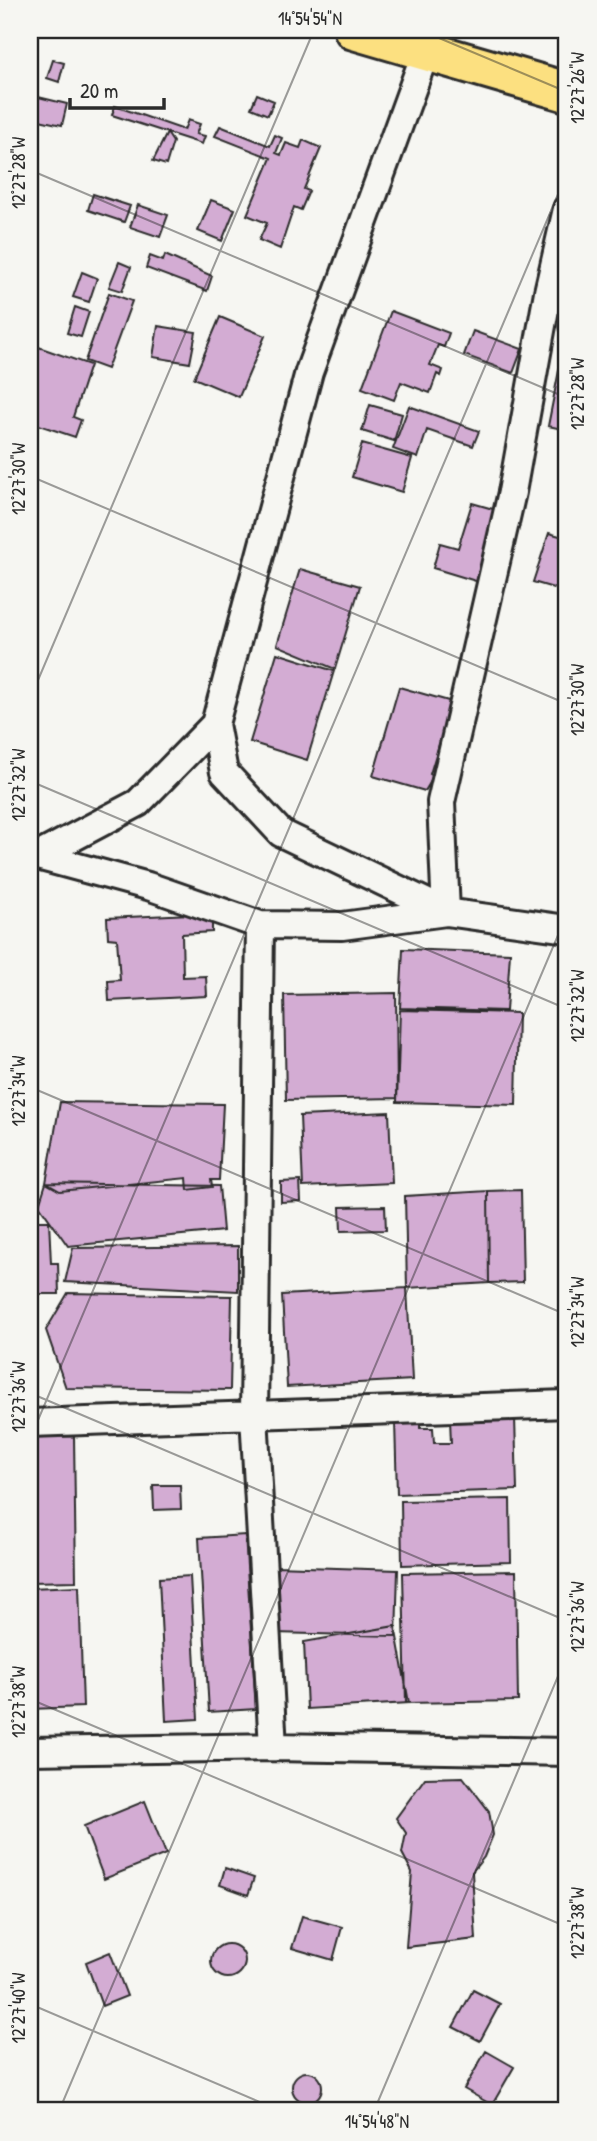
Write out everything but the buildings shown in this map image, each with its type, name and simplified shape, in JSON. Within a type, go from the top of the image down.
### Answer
[{"type":"main road","points":[[354,30],[567,92]]},
{"type":"street","points":[[426,51],[309,372],[215,724],[224,772],[281,833],[446,912]]},
{"type":"street","points":[[446,912],[441,802],[512,492],[548,292],[567,209]]},
{"type":"street","points":[[34,855],[138,803],[215,724]]},
{"type":"street","points":[[34,855],[148,886],[260,925],[342,926],[446,912],[567,929]]},
{"type":"street","points":[[260,925],[254,1415],[272,1747]]},
{"type":"street","points":[[30,1423],[567,1404]]},
{"type":"street","points":[[30,1751],[272,1747],[567,1752]]}]
